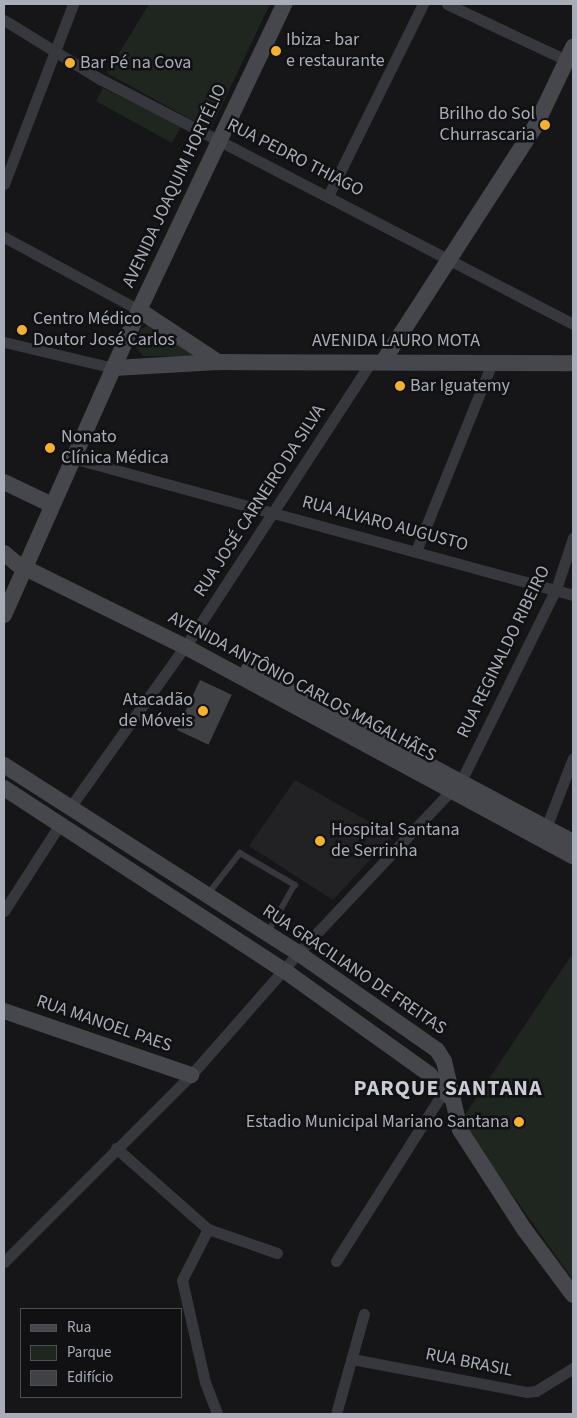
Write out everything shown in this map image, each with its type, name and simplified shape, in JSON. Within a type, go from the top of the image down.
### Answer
[{"type":"street","points":[[4,184],[54,49],[73,4]]},
{"type":"street","name":"AVENIDA JOAQUIM HORTÉLIO","points":[[4,592],[72,458],[218,139],[284,4]]},
{"type":"street","points":[[329,194],[423,4]]},
{"type":"street","points":[[378,360],[449,259],[535,127],[572,57],[447,4]]},
{"type":"street","name":"RUA PEDRO THIAGO","points":[[4,20],[54,49],[95,76],[329,194],[573,324]]},
{"type":"street","points":[[4,237],[139,310],[218,362]]},
{"type":"street","points":[[4,342],[114,368]]},
{"type":"street","name":"AVENIDA LAURO MOTA","points":[[114,368],[218,362],[378,360],[493,360],[573,363]]},
{"type":"street","name":"RUA JOSÉ CARNEIRO DA SILVA","points":[[71,806],[188,642],[378,360]]},
{"type":"street","points":[[416,551],[493,360]]},
{"type":"street","name":"RUA ALVARO AUGUSTO","points":[[72,458],[573,595]]},
{"type":"street","points":[[4,482],[50,504]]},
{"type":"street","name":"RUA REGINALDO RIBEIRO","points":[[4,1262],[191,1075],[285,971],[298,953],[457,785],[556,589],[573,538]]},
{"type":"street","name":"AVENIDA JOAQUIM HORTÉLIO","points":[[4,615],[20,558]]},
{"type":"street","name":"AVENIDA ANTÔNIO CARLOS MAGALHÃES","points":[[20,558],[188,642],[457,785],[544,834],[573,856]]},
{"type":"street","points":[[544,834],[573,758]]},
{"type":"street","name":"RUA GRACILIANO DE FREITAS","points":[[4,765],[71,806],[206,896],[298,953],[437,1050],[460,1130],[524,1229],[573,1295]]},
{"type":"street","points":[[4,788],[285,971],[430,1075],[448,1090],[336,1262]]},
{"type":"street","points":[[4,911],[60,824]]},
{"type":"street","name":"AVENIDA ANTÔNIO CARLOS MAGALHÃES","points":[[544,834],[573,842]]},
{"type":"street","name":"RUA MANOEL PAES","points":[[4,1011],[191,1075]]},
{"type":"street","points":[[116,1148],[208,1229],[277,1253]]},
{"type":"street","points":[[208,1229],[182,1280],[205,1382],[217,1414]]},
{"type":"street","points":[[336,1414],[364,1314]]},
{"type":"street","name":"RUA BRASIL","points":[[352,1359],[527,1392],[536,1392],[573,1368]]},
{"type":"lane","points":[[206,896],[240,853],[295,885],[267,935]]},
{"type":"shaded area","name":"Hospital Santana de Serrinha","points":[[295,780],[393,835],[333,900],[249,846]]},
{"type":"green space","points":[[149,4],[270,4],[210,130],[107,73]]},
{"type":"green space","points":[[103,88],[181,127],[172,143],[96,101]]},
{"type":"green space","points":[[149,325],[201,357],[143,356],[135,346],[141,329]]},
{"type":"green space","name":"Estadio Municipal Mariano Santana","points":[[573,953],[573,1280],[465,1128],[464,1116]]},
{"type":"building","name":"Atacadão de Móveis","points":[[200,680],[232,695],[208,745],[177,730]]},
{"type":"place","name":"Ibiza - bar e restaurante","points":[[276,51]]},
{"type":"place","name":"Bar Pé na Cova","points":[[70,63]]},
{"type":"place","name":"Brilho do Sol Churrascaria","points":[[545,125]]},
{"type":"place","name":"Centro Médico Doutor José Carlos","points":[[22,330]]},
{"type":"place","name":"Bar Iguatemy","points":[[400,386]]},
{"type":"place","name":"Nonato Clínica Médica","points":[[50,448]]},
{"type":"place","name":"Atacadão de Móveis","points":[[203,711]]},
{"type":"place","name":"Hospital Santana de Serrinha","points":[[320,841]]},
{"type":"place","name":"Estadio Municipal Mariano Santana","points":[[519,1122]]},
{"type":"district","name":"PARQUE SANTANA","points":[[448,1089]]}]
